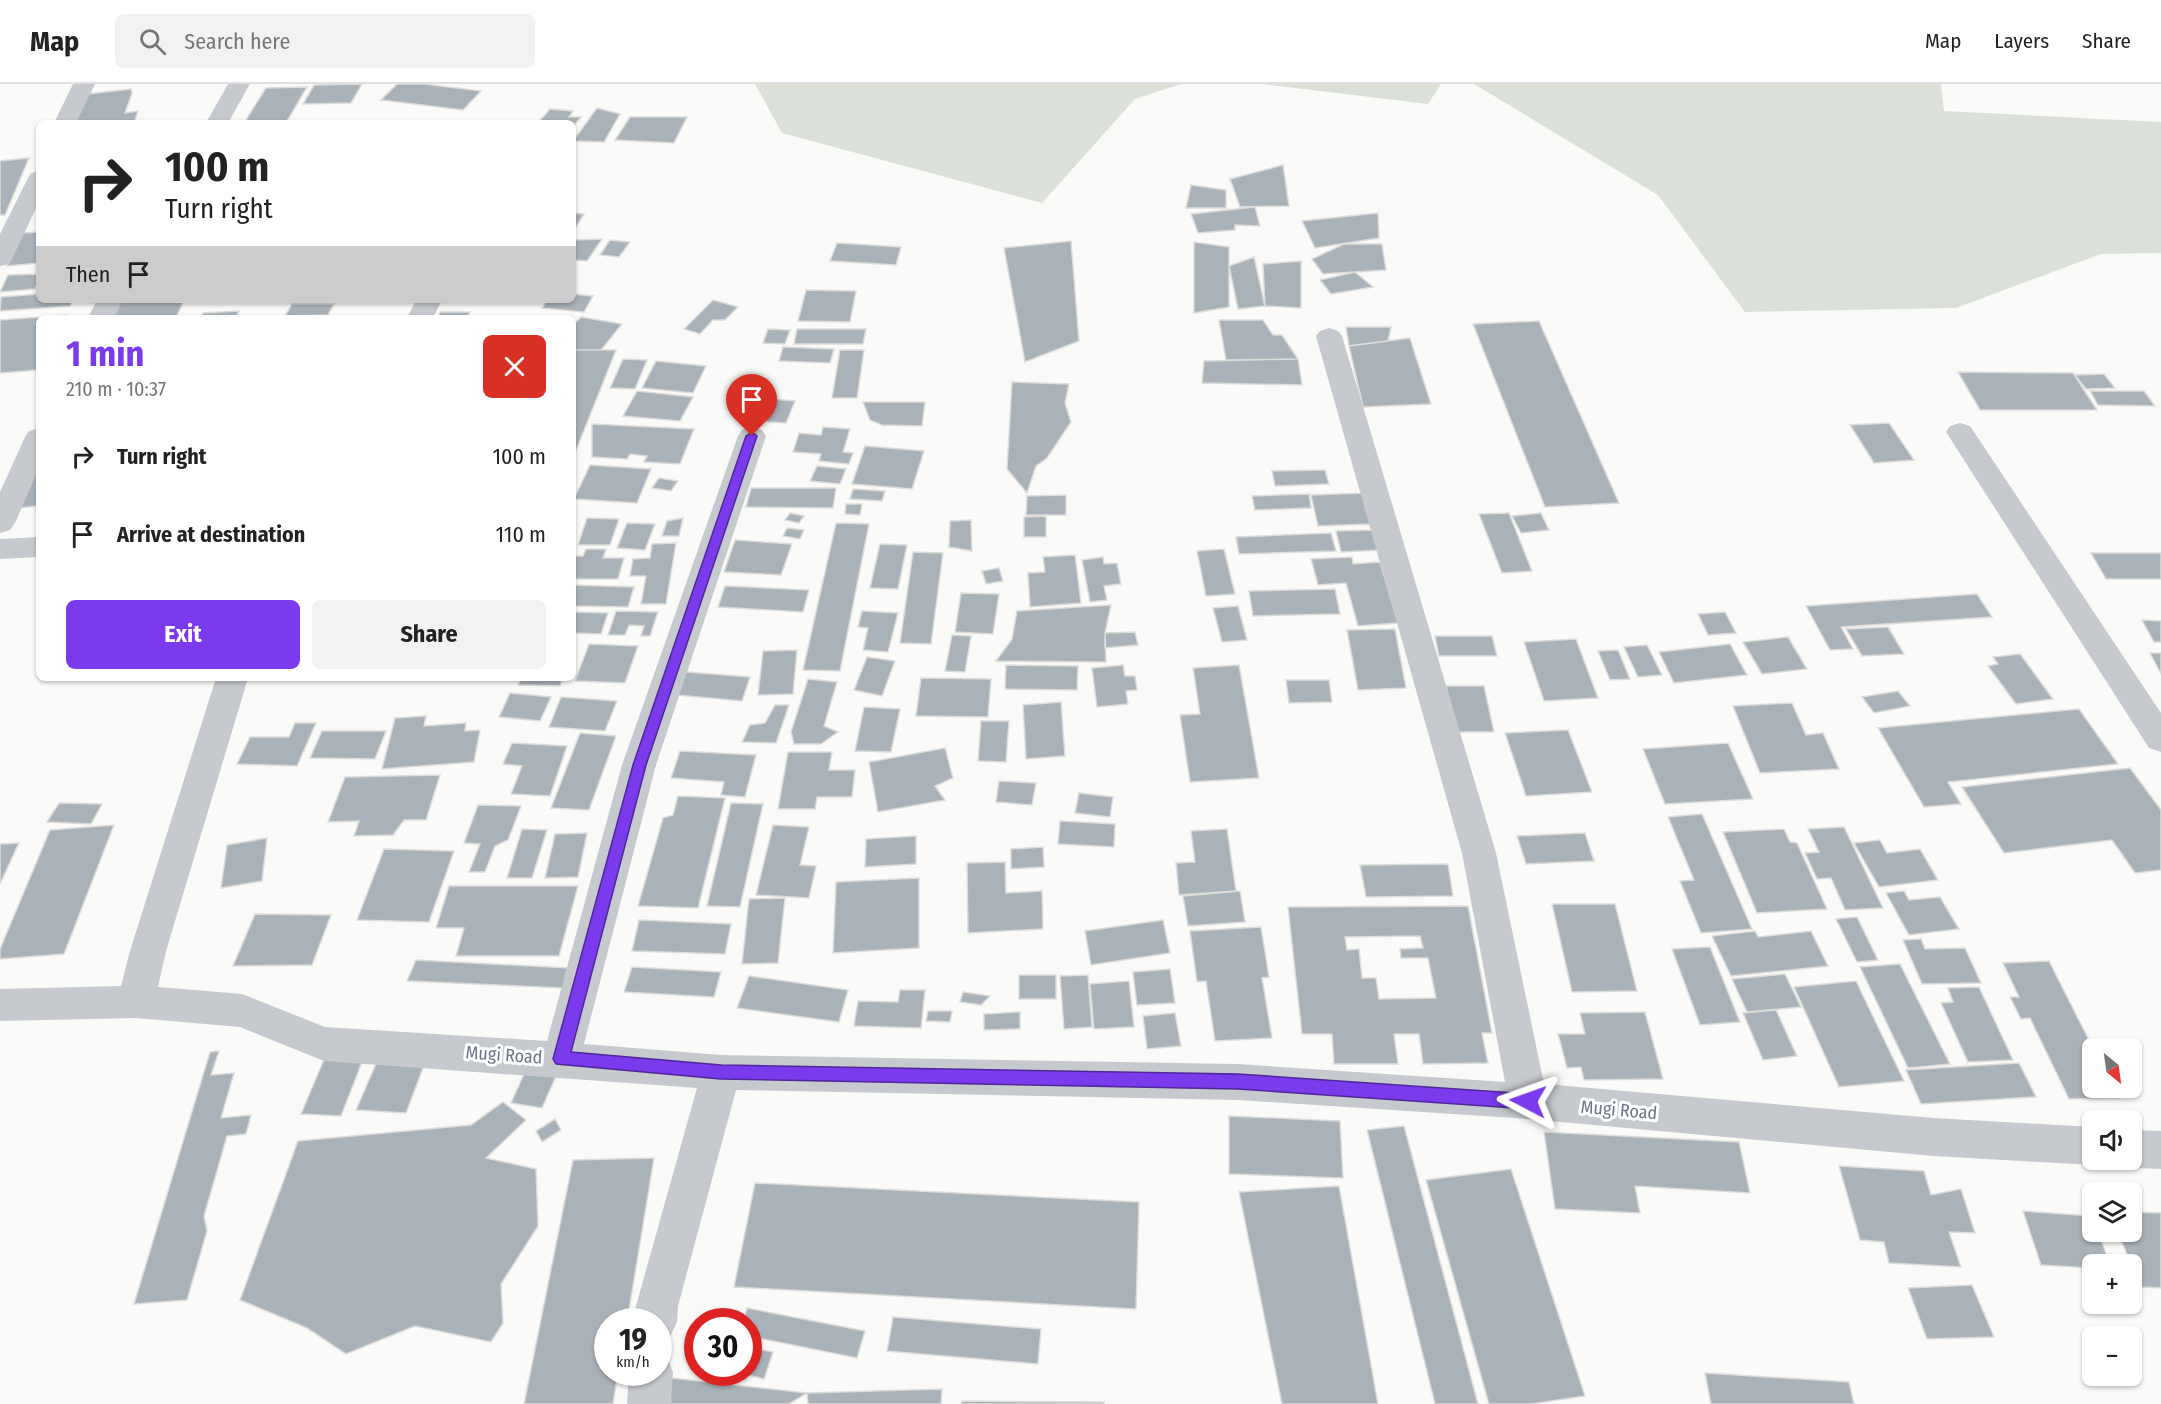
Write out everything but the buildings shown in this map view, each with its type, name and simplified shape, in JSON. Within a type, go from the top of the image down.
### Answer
[{"type":"street","points":[[67,120],[84,84]]},
{"type":"street","points":[[198,120],[218,84]]},
{"type":"street","points":[[218,120],[239,84]]},
{"type":"street","points":[[0,259],[36,184]]},
{"type":"street","points":[[1329,336],[1479,853],[1528,1101]]},
{"type":"street","points":[[1960,432],[2161,739]]},
{"type":"street","points":[[561,1059],[639,765],[752,436]]},
{"type":"street","points":[[0,523],[36,444]]},
{"type":"street","points":[[0,549],[36,547]]},
{"type":"street","points":[[136,1002],[148,951],[231,681]]},
{"type":"street","name":"Mugi Road","points":[[0,1005],[136,1002],[242,1011],[324,1044],[721,1072],[1238,1082],[1528,1101],[1922,1136],[2082,1145]]},
{"type":"street","points":[[657,1308],[721,1072]]},
{"type":"street","points":[[2142,1149],[2161,1150]]},
{"type":"street","points":[[649,1404],[650,1386]]},
{"type":"shaded area","points":[[755,84],[1181,84],[1135,99],[1042,203],[782,133]]},
{"type":"shaded area","points":[[1262,84],[1441,84],[1428,104]]},
{"type":"shaded area","points":[[1474,84],[1941,84],[1944,111],[2161,122],[2161,253],[2101,254],[1956,308],[1745,312],[1658,195]]},
{"type":"route","points":[[752,436],[639,765],[561,1059],[721,1072],[1238,1082],[1373,1089],[1528,1101]]}]
